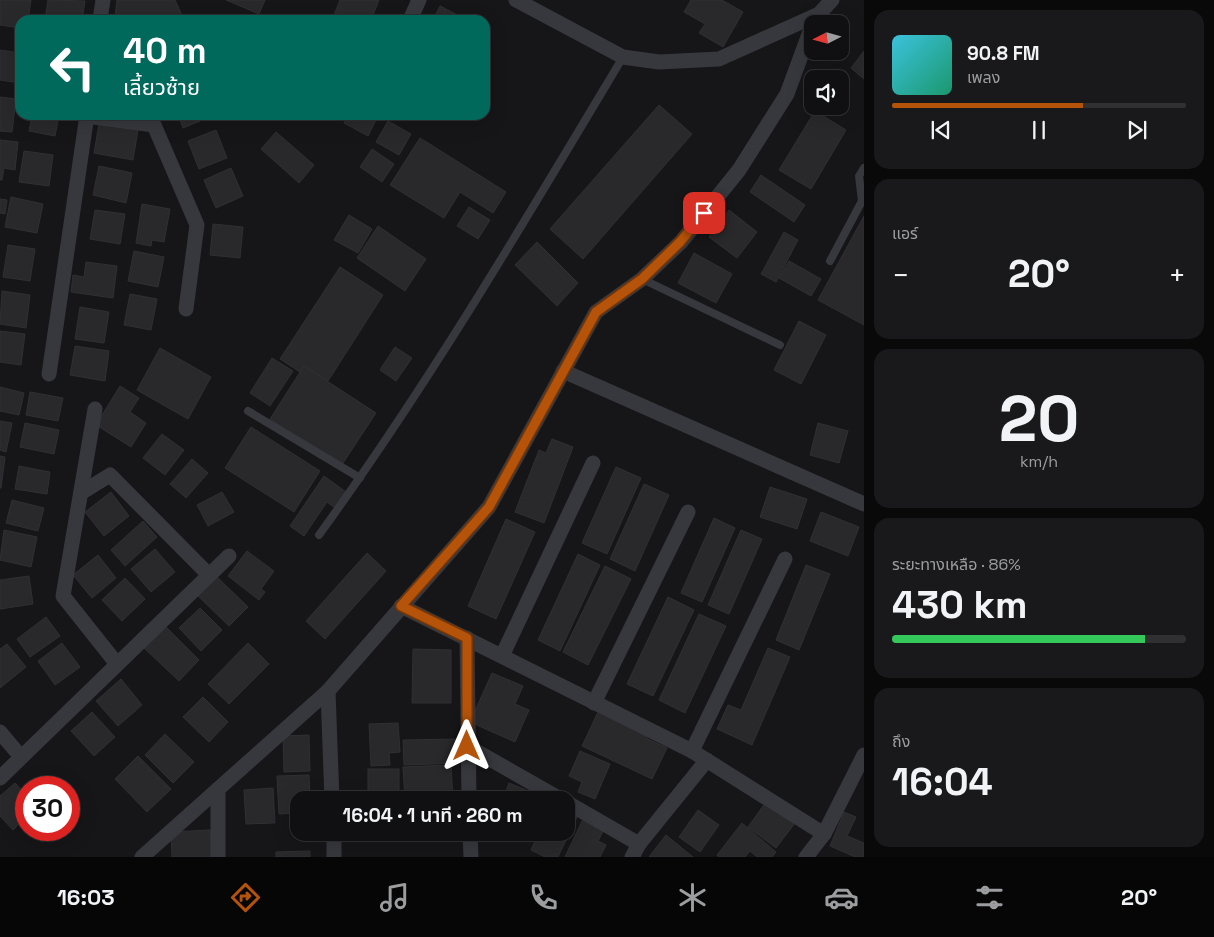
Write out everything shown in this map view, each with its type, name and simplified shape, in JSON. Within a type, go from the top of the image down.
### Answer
[{"type":"street","points":[[101,15],[103,0]]},
{"type":"street","points":[[412,15],[419,0]]},
{"type":"street","points":[[516,0],[624,57],[659,62],[719,59],[804,25]]},
{"type":"street","points":[[820,15],[832,0]]},
{"type":"street","points":[[142,857],[328,691],[489,507],[596,312],[642,279],[680,242],[739,170],[788,94],[804,51]]},
{"type":"street","points":[[49,374],[85,120]]},
{"type":"street","points":[[120,120],[154,125],[197,225],[186,309]]},
{"type":"street","points":[[564,371],[864,504]]},
{"type":"street","points":[[95,409],[63,596],[117,664]]},
{"type":"street","points":[[502,656],[593,463]]},
{"type":"street","points":[[81,494],[110,475],[209,575]]},
{"type":"street","points":[[594,703],[688,512]]},
{"type":"street","points":[[0,778],[229,556]]},
{"type":"street","points":[[692,751],[786,559]]},
{"type":"street","points":[[401,606],[692,751],[824,834]]},
{"type":"street","points":[[467,638],[469,791]]},
{"type":"street","points":[[328,691],[332,791]]},
{"type":"street","points":[[0,732],[22,757]]},
{"type":"street","points":[[467,746],[546,791]]},
{"type":"street","points":[[806,857],[824,834],[864,755]]},
{"type":"street","points":[[575,808],[635,850],[707,760]]},
{"type":"street","points":[[218,788],[218,857]]},
{"type":"street","points":[[334,841],[334,857]]},
{"type":"street","points":[[470,841],[471,857]]},
{"type":"lane","points":[[319,534],[360,478],[491,277],[624,57]]},
{"type":"lane","points":[[830,261],[862,201],[859,176],[864,168]]},
{"type":"lane","points":[[642,279],[780,345]]},
{"type":"lane","points":[[248,412],[360,478]]},
{"type":"building","points":[[0,0],[31,0],[29,15],[15,15],[15,27],[0,25]]},
{"type":"building","points":[[48,0],[85,1],[83,15],[46,15]]},
{"type":"building","points":[[117,0],[175,0],[182,15],[115,15]]},
{"type":"building","points":[[226,0],[265,0],[259,14]]},
{"type":"building","points":[[340,0],[379,0],[373,15],[334,15]]},
{"type":"building","points":[[691,0],[722,0],[743,12],[723,47],[699,33],[705,24],[684,12]]},
{"type":"building","points":[[440,6],[457,15],[436,15]]},
{"type":"building","points":[[0,50],[15,52],[15,82],[0,80]]},
{"type":"building","points":[[864,51],[864,79],[851,68]]},
{"type":"building","points":[[0,97],[15,99],[12,132],[0,131]]},
{"type":"building","points":[[659,105],[692,134],[583,259],[550,229]]},
{"type":"building","points":[[813,115],[822,115],[846,130],[811,189],[779,170]]},
{"type":"building","points":[[31,120],[58,120],[55,136],[29,131]]},
{"type":"building","points":[[180,120],[203,120],[183,128]]},
{"type":"building","points":[[346,120],[376,120],[368,136],[344,123]]},
{"type":"building","points":[[388,121],[411,134],[399,155],[376,142]]},
{"type":"building","points":[[99,124],[138,130],[133,160],[94,153]]},
{"type":"building","points":[[216,130],[227,158],[199,169],[188,141]]},
{"type":"building","points":[[276,132],[314,165],[299,183],[261,149]]},
{"type":"building","points":[[420,138],[506,192],[493,213],[460,192],[444,218],[390,185]]},
{"type":"building","points":[[0,140],[18,142],[15,170],[4,168],[2,180],[0,180]]},
{"type":"building","points":[[372,149],[394,164],[382,182],[360,167]]},
{"type":"building","points":[[24,151],[53,155],[49,186],[19,182]]},
{"type":"building","points":[[99,166],[132,173],[126,203],[93,195]]},
{"type":"building","points":[[231,168],[243,196],[216,208],[204,180]]},
{"type":"building","points":[[761,175],[805,205],[794,222],[750,192]]},
{"type":"building","points":[[11,197],[43,204],[37,233],[5,227]]},
{"type":"building","points":[[0,199],[7,200],[5,214],[0,213]]},
{"type":"building","points":[[142,204],[170,209],[164,242],[152,240],[151,246],[136,243]]},
{"type":"building","points":[[469,207],[490,220],[478,239],[457,226]]},
{"type":"building","points":[[95,210],[125,214],[120,244],[90,239]]},
{"type":"building","points":[[729,210],[757,232],[737,258],[709,237]]},
{"type":"building","points":[[349,215],[372,229],[358,253],[334,240]]},
{"type":"building","points":[[864,216],[864,325],[818,300]]},
{"type":"building","points":[[213,224],[243,227],[240,258],[210,255]]},
{"type":"building","points":[[378,226],[426,259],[405,291],[357,258]]},
{"type":"building","points":[[784,232],[798,240],[776,282],[761,274]]},
{"type":"building","points":[[537,242],[578,283],[557,306],[515,265]]},
{"type":"building","points":[[8,245],[35,249],[30,281],[3,277]]},
{"type":"building","points":[[134,251],[164,257],[158,287],[128,281]]},
{"type":"building","points":[[694,253],[732,274],[716,303],[678,283]]},
{"type":"building","points":[[789,261],[821,279],[811,296],[779,278]]},
{"type":"building","points":[[86,262],[117,266],[113,298],[71,292],[73,275],[84,277]]},
{"type":"building","points":[[340,267],[383,295],[328,381],[304,366],[300,372],[280,359]]},
{"type":"building","points":[[2,291],[30,295],[26,328],[0,324]]},
{"type":"building","points":[[130,294],[157,299],[151,330],[124,325]]},
{"type":"building","points":[[80,307],[109,312],[104,343],[75,339]]},
{"type":"building","points":[[799,321],[826,335],[801,384],[774,370]]},
{"type":"building","points":[[0,331],[25,334],[21,365],[0,362]]},
{"type":"building","points":[[75,346],[109,351],[105,381],[70,375]]},
{"type":"building","points":[[395,347],[412,358],[396,381],[380,370]]},
{"type":"building","points":[[160,348],[211,377],[188,419],[137,390]]},
{"type":"building","points":[[272,358],[293,371],[270,406],[250,393]]},
{"type":"building","points":[[304,366],[376,413],[341,466],[270,419]]},
{"type":"building","points":[[120,386],[139,398],[130,412],[146,423],[131,447],[96,425]]},
{"type":"building","points":[[0,387],[24,393],[19,415],[0,411]]},
{"type":"building","points":[[30,392],[63,398],[58,421],[26,415]]},
{"type":"building","points":[[0,421],[12,423],[6,452],[0,450]]},
{"type":"building","points":[[25,423],[59,430],[54,454],[20,447]]},
{"type":"building","points":[[818,423],[848,431],[839,463],[810,455]]},
{"type":"building","points":[[251,427],[320,471],[294,512],[225,468]]},
{"type":"building","points":[[162,434],[184,450],[165,475],[143,458]]},
{"type":"building","points":[[552,439],[573,447],[544,523],[515,512],[539,450],[546,453]]},
{"type":"building","points":[[0,456],[5,457],[1,488],[0,488]]},
{"type":"building","points":[[192,459],[208,473],[186,498],[170,484]]},
{"type":"building","points":[[19,466],[50,472],[47,494],[15,489]]},
{"type":"building","points":[[616,467],[641,478],[607,554],[582,543]]},
{"type":"building","points":[[324,476],[346,492],[335,508],[327,502],[304,536],[290,526]]},
{"type":"building","points":[[644,484],[669,495],[635,571],[610,559]]},
{"type":"building","points":[[770,487],[807,499],[797,529],[760,517]]},
{"type":"building","points":[[111,492],[129,516],[104,536],[85,512]]},
{"type":"building","points":[[222,492],[234,512],[208,526],[197,505]]},
{"type":"building","points":[[12,500],[44,508],[38,531],[6,523]]},
{"type":"building","points":[[821,512],[859,527],[848,556],[810,541]]},
{"type":"building","points":[[714,518],[735,528],[702,602],[681,593]]},
{"type":"building","points":[[506,519],[535,532],[496,619],[468,606]]},
{"type":"building","points":[[143,521],[157,537],[125,566],[111,550]]},
{"type":"building","points":[[4,530],[37,537],[31,567],[0,560]]},
{"type":"building","points":[[741,530],[762,539],[729,614],[708,605]]},
{"type":"building","points":[[155,549],[175,572],[151,592],[131,569]]},
{"type":"building","points":[[247,551],[274,571],[261,589],[265,592],[259,600],[228,576]]},
{"type":"building","points":[[367,553],[386,571],[325,639],[306,621]]},
{"type":"building","points":[[578,554],[600,565],[560,651],[538,640]]},
{"type":"building","points":[[98,555],[116,578],[92,598],[73,575]]},
{"type":"building","points":[[806,565],[830,574],[799,650],[776,640]]},
{"type":"building","points":[[605,566],[631,579],[588,665],[563,652]]},
{"type":"building","points":[[215,575],[248,607],[229,626],[196,594]]},
{"type":"building","points":[[29,576],[33,604],[0,609],[0,580]]},
{"type":"building","points":[[125,578],[145,599],[122,621],[102,600]]},
{"type":"building","points":[[668,597],[694,610],[653,696],[627,684]]},
{"type":"building","points":[[200,608],[222,630],[201,651],[179,628]]},
{"type":"building","points":[[699,614],[726,626],[685,713],[659,700]]},
{"type":"building","points":[[46,617],[60,636],[30,657],[17,639]]},
{"type":"building","points":[[165,626],[199,660],[179,681],[144,648]]},
{"type":"building","points":[[62,643],[80,667],[55,685],[38,661]]},
{"type":"building","points":[[248,643],[269,664],[229,704],[208,684]]},
{"type":"building","points":[[7,644],[26,667],[0,688],[0,649]]},
{"type":"building","points":[[768,648],[790,657],[752,745],[717,729],[728,705],[741,710]]},
{"type":"building","points":[[413,649],[451,650],[451,703],[412,703]]},
{"type":"building","points":[[492,673],[523,686],[515,704],[529,710],[515,742],[470,722]]},
{"type":"building","points":[[121,679],[142,705],[118,726],[96,701]]},
{"type":"building","points":[[203,697],[228,722],[209,742],[183,717]]},
{"type":"building","points":[[599,710],[648,733],[646,738],[667,748],[652,779],[582,746]]},
{"type":"building","points":[[92,712],[115,737],[94,756],[71,731]]},
{"type":"building","points":[[398,723],[400,752],[389,753],[390,765],[371,766],[369,724]]},
{"type":"building","points":[[165,734],[194,762],[173,783],[145,755]]},
{"type":"building","points":[[309,735],[310,771],[284,772],[283,736]]},
{"type":"building","points":[[458,739],[459,763],[404,765],[403,740]]},
{"type":"building","points":[[580,751],[610,764],[595,799],[578,792],[582,782],[569,776]]},
{"type":"building","points":[[138,756],[171,789],[147,812],[115,779]]},
{"type":"building","points":[[451,765],[452,791],[404,791],[403,767]]},
{"type":"building","points":[[368,769],[399,769],[399,791],[368,791]]},
{"type":"building","points":[[309,775],[310,791],[290,791],[290,813],[279,814],[277,776]]},
{"type":"building","points":[[15,783],[15,828],[13,830],[0,816],[0,796]]},
{"type":"building","points":[[509,783],[529,791],[506,791]]},
{"type":"building","points":[[273,788],[275,823],[246,824],[244,790]]},
{"type":"building","points":[[766,802],[795,823],[776,848],[748,827]]},
{"type":"building","points":[[698,810],[719,825],[700,852],[679,837]]},
{"type":"building","points":[[844,812],[856,817],[847,836],[864,843],[864,857],[855,857],[830,846]]},
{"type":"building","points":[[584,817],[605,827],[598,841],[606,845],[600,857],[565,857],[573,841],[575,841],[575,836]]},
{"type":"building","points":[[742,823],[776,852],[772,857],[757,857],[750,851],[745,857],[719,857],[717,855]]},
{"type":"building","points":[[210,830],[212,857],[172,857],[171,832]]},
{"type":"building","points":[[666,835],[693,857],[649,857]]},
{"type":"building","points":[[535,841],[566,841],[558,857],[545,857],[531,850]]},
{"type":"building","points":[[310,851],[310,857],[276,857],[276,852]]},
{"type":"route","points":[[467,746],[467,638],[401,606],[489,507],[596,312],[642,279],[680,242],[704,213]]}]
